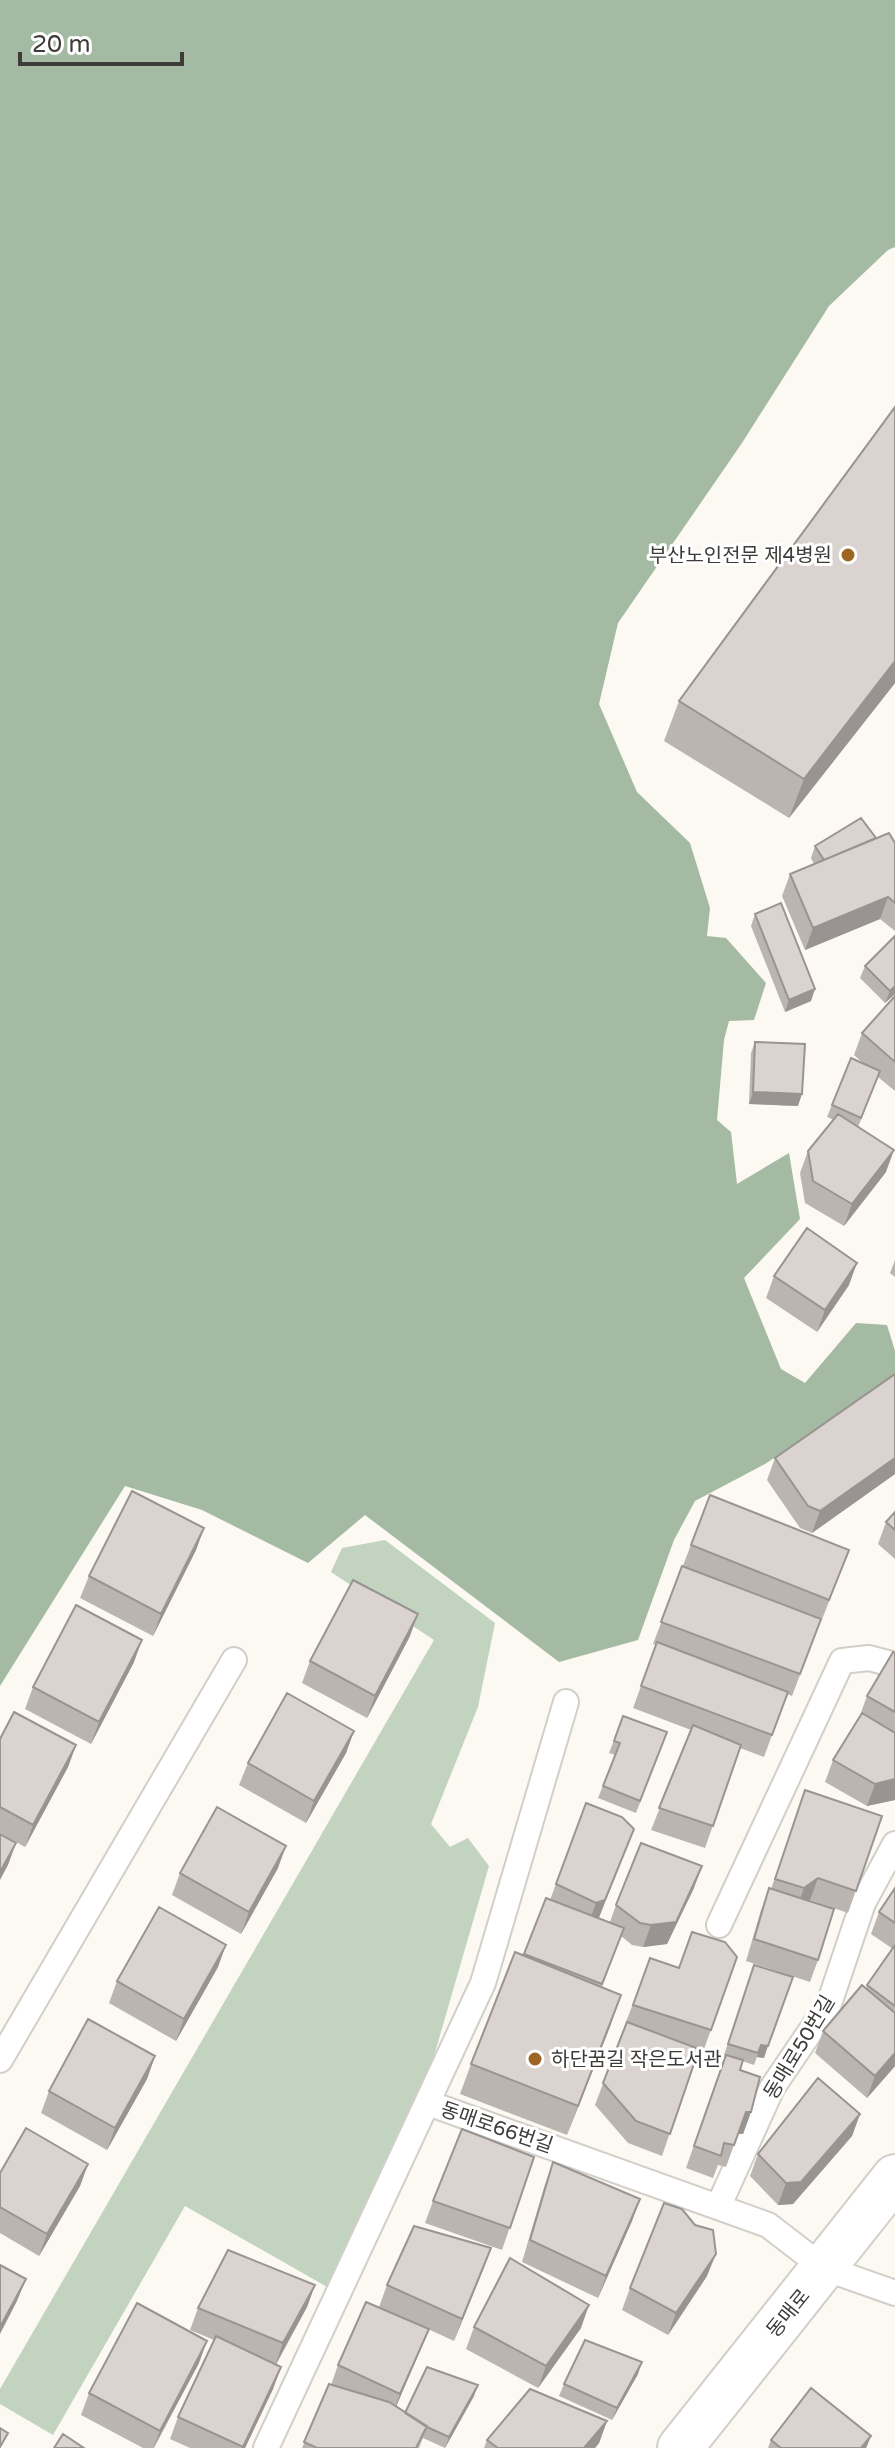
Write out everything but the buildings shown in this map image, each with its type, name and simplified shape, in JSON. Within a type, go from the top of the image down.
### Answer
[{"type":"street","name":"동매로","points":[[680,2448],[895,2177]]},
{"type":"lane","points":[[719,1925],[842,1661],[869,1658],[895,1665]]},
{"type":"lane","points":[[0,2060],[234,1660]]},
{"type":"lane","points":[[428,2103],[483,1983],[566,1702]]},
{"type":"lane","name":"동매로50번길","points":[[719,2205],[772,2088],[829,2004],[863,1903],[895,1844]]},
{"type":"lane","name":"동매로66번길","points":[[266,2448],[428,2103],[719,2205],[768,2225],[824,2268],[895,2293]]},
{"type":"green space","points":[[0,0],[895,0],[895,247],[888,250],[829,306],[742,443],[618,623],[599,704],[637,792],[690,843],[710,908],[707,936],[726,938],[766,983],[754,1020],[729,1021],[724,1040],[717,1120],[731,1132],[737,1184],[789,1153],[800,1219],[744,1278],[781,1369],[805,1383],[856,1323],[887,1325],[895,1351],[895,1379],[765,1464],[695,1501],[674,1540],[638,1640],[559,1662],[365,1515],[308,1563],[202,1510],[125,1486],[0,1686]]},
{"type":"green space","points":[[385,1540],[495,1623],[478,1707],[431,1824],[450,1847],[468,1838],[489,1866],[421,2101],[329,2288],[185,2206],[53,2435],[0,2404],[0,2389],[434,1640],[331,1572],[342,1548]]},
{"type":"place","name":"부산노인전문 제4병원","points":[[848,555]]},
{"type":"place","name":"하단꿈길 작은도서관","points":[[535,2059]]}]
